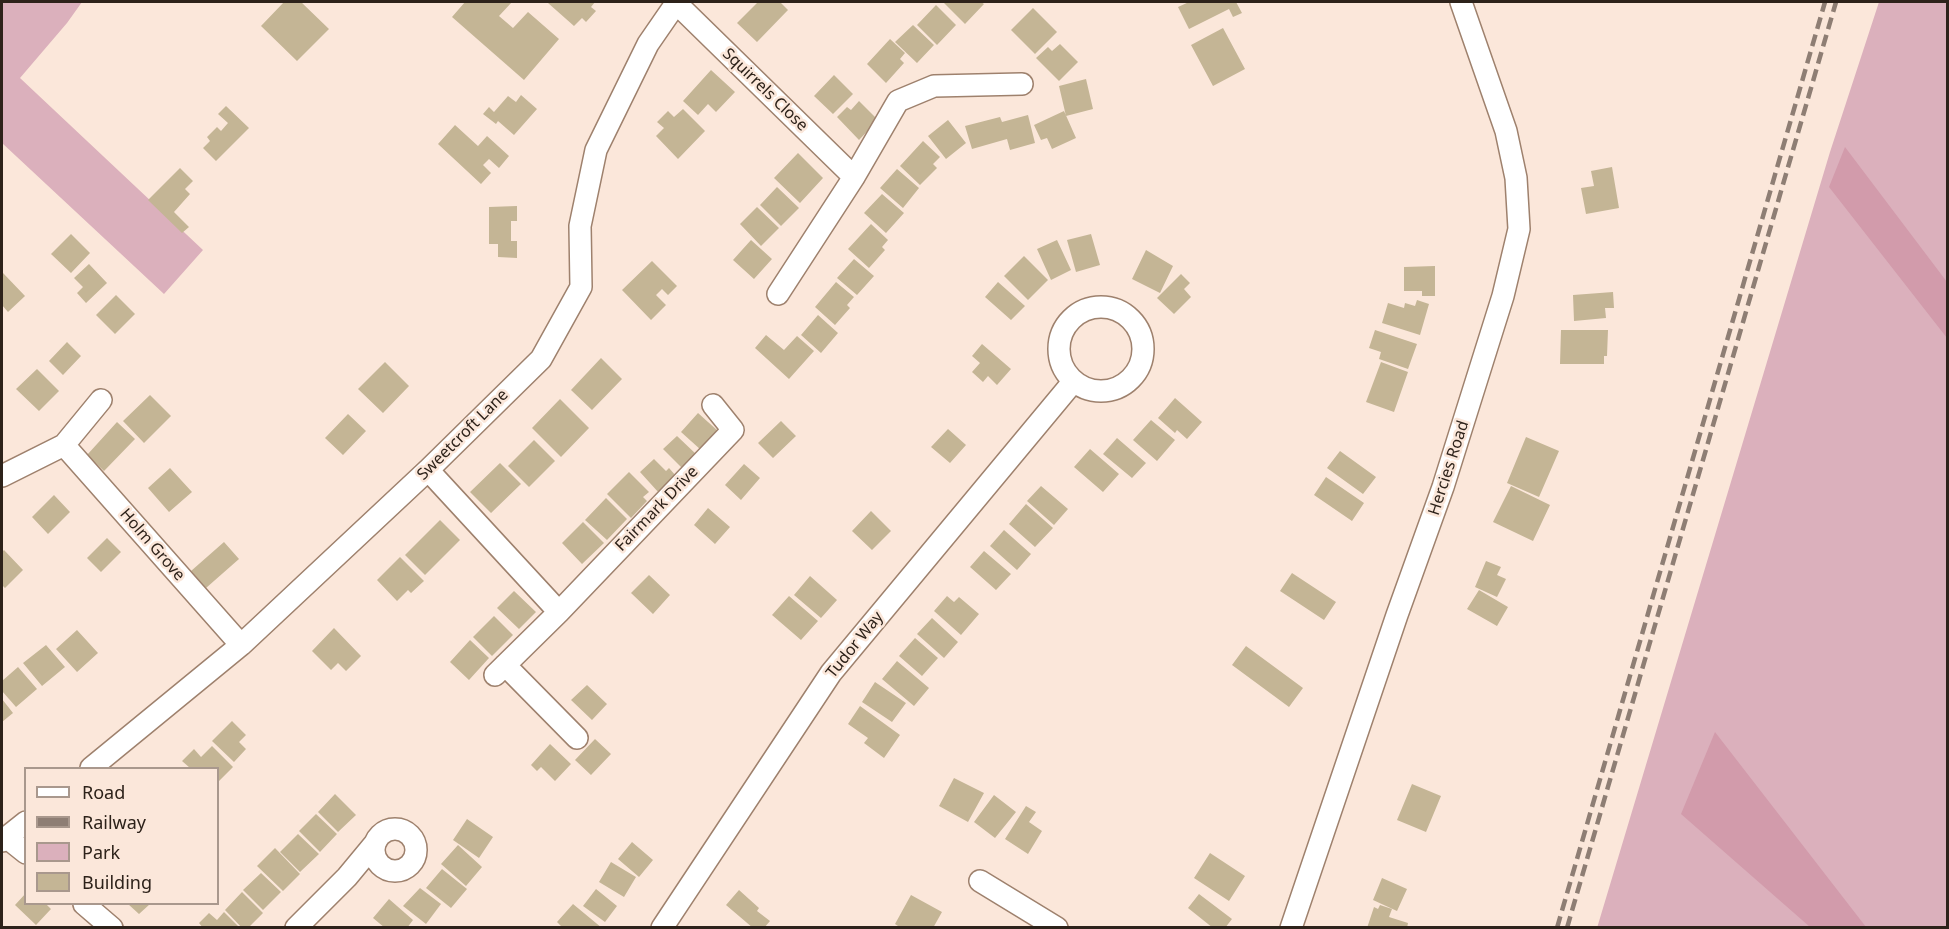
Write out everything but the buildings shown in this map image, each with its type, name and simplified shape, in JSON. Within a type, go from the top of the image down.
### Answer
[{"type":"street","name":"Squirrels Close","points":[[676,2],[854,177]]},
{"type":"street","name":"Sweetcroft Lane","points":[[92,767],[241,645],[428,470],[541,359],[581,287],[580,226],[596,150],[648,44],[676,2]]},
{"type":"street","name":"Hercies Road","points":[[1291,927],[1397,615],[1447,477],[1503,296],[1519,229],[1516,178],[1506,131],[1461,2]]},
{"type":"street","points":[[778,294],[854,177],[898,101],[934,86],[1022,84]]},
{"type":"street","points":[[1095,307],[1120,311],[1132,319],[1138,326],[1144,342],[1144,358],[1138,372],[1125,386],[1099,392],[1084,389],[1073,382],[1063,368],[1059,354],[1063,330],[1069,321],[1081,312],[1095,307]]},
{"type":"street","name":"Tudor Way","points":[[662,927],[831,673],[1073,382]]},
{"type":"street","points":[[2,476],[64,445],[101,400]]},
{"type":"street","name":"Fairmark Drive","points":[[577,738],[500,670],[559,612],[733,430],[713,405]]},
{"type":"street","name":"Holm Grove","points":[[64,445],[241,645]]},
{"type":"street","points":[[428,470],[559,612]]},
{"type":"street","points":[[24,824],[4,839],[24,852]]},
{"type":"street","points":[[296,927],[346,877],[376,842]]},
{"type":"street","points":[[980,881],[1056,927]]},
{"type":"street","points":[[86,905],[112,927]]},
{"type":"green space","points":[[2,2],[82,2],[20,78],[203,250],[164,294],[2,143]]},
{"type":"green space","points":[[1879,2],[1947,2],[1947,927],[1597,928],[1830,152]]},
{"type":"shaded area","points":[[1845,147],[1947,282],[1947,338],[1829,187]]},
{"type":"shaded area","points":[[1715,732],[1866,927],[1810,927],[1681,814]]},
{"type":"railway","points":[[1557,928],[1825,2]]},
{"type":"railway","points":[[1567,928],[1836,2]]}]
